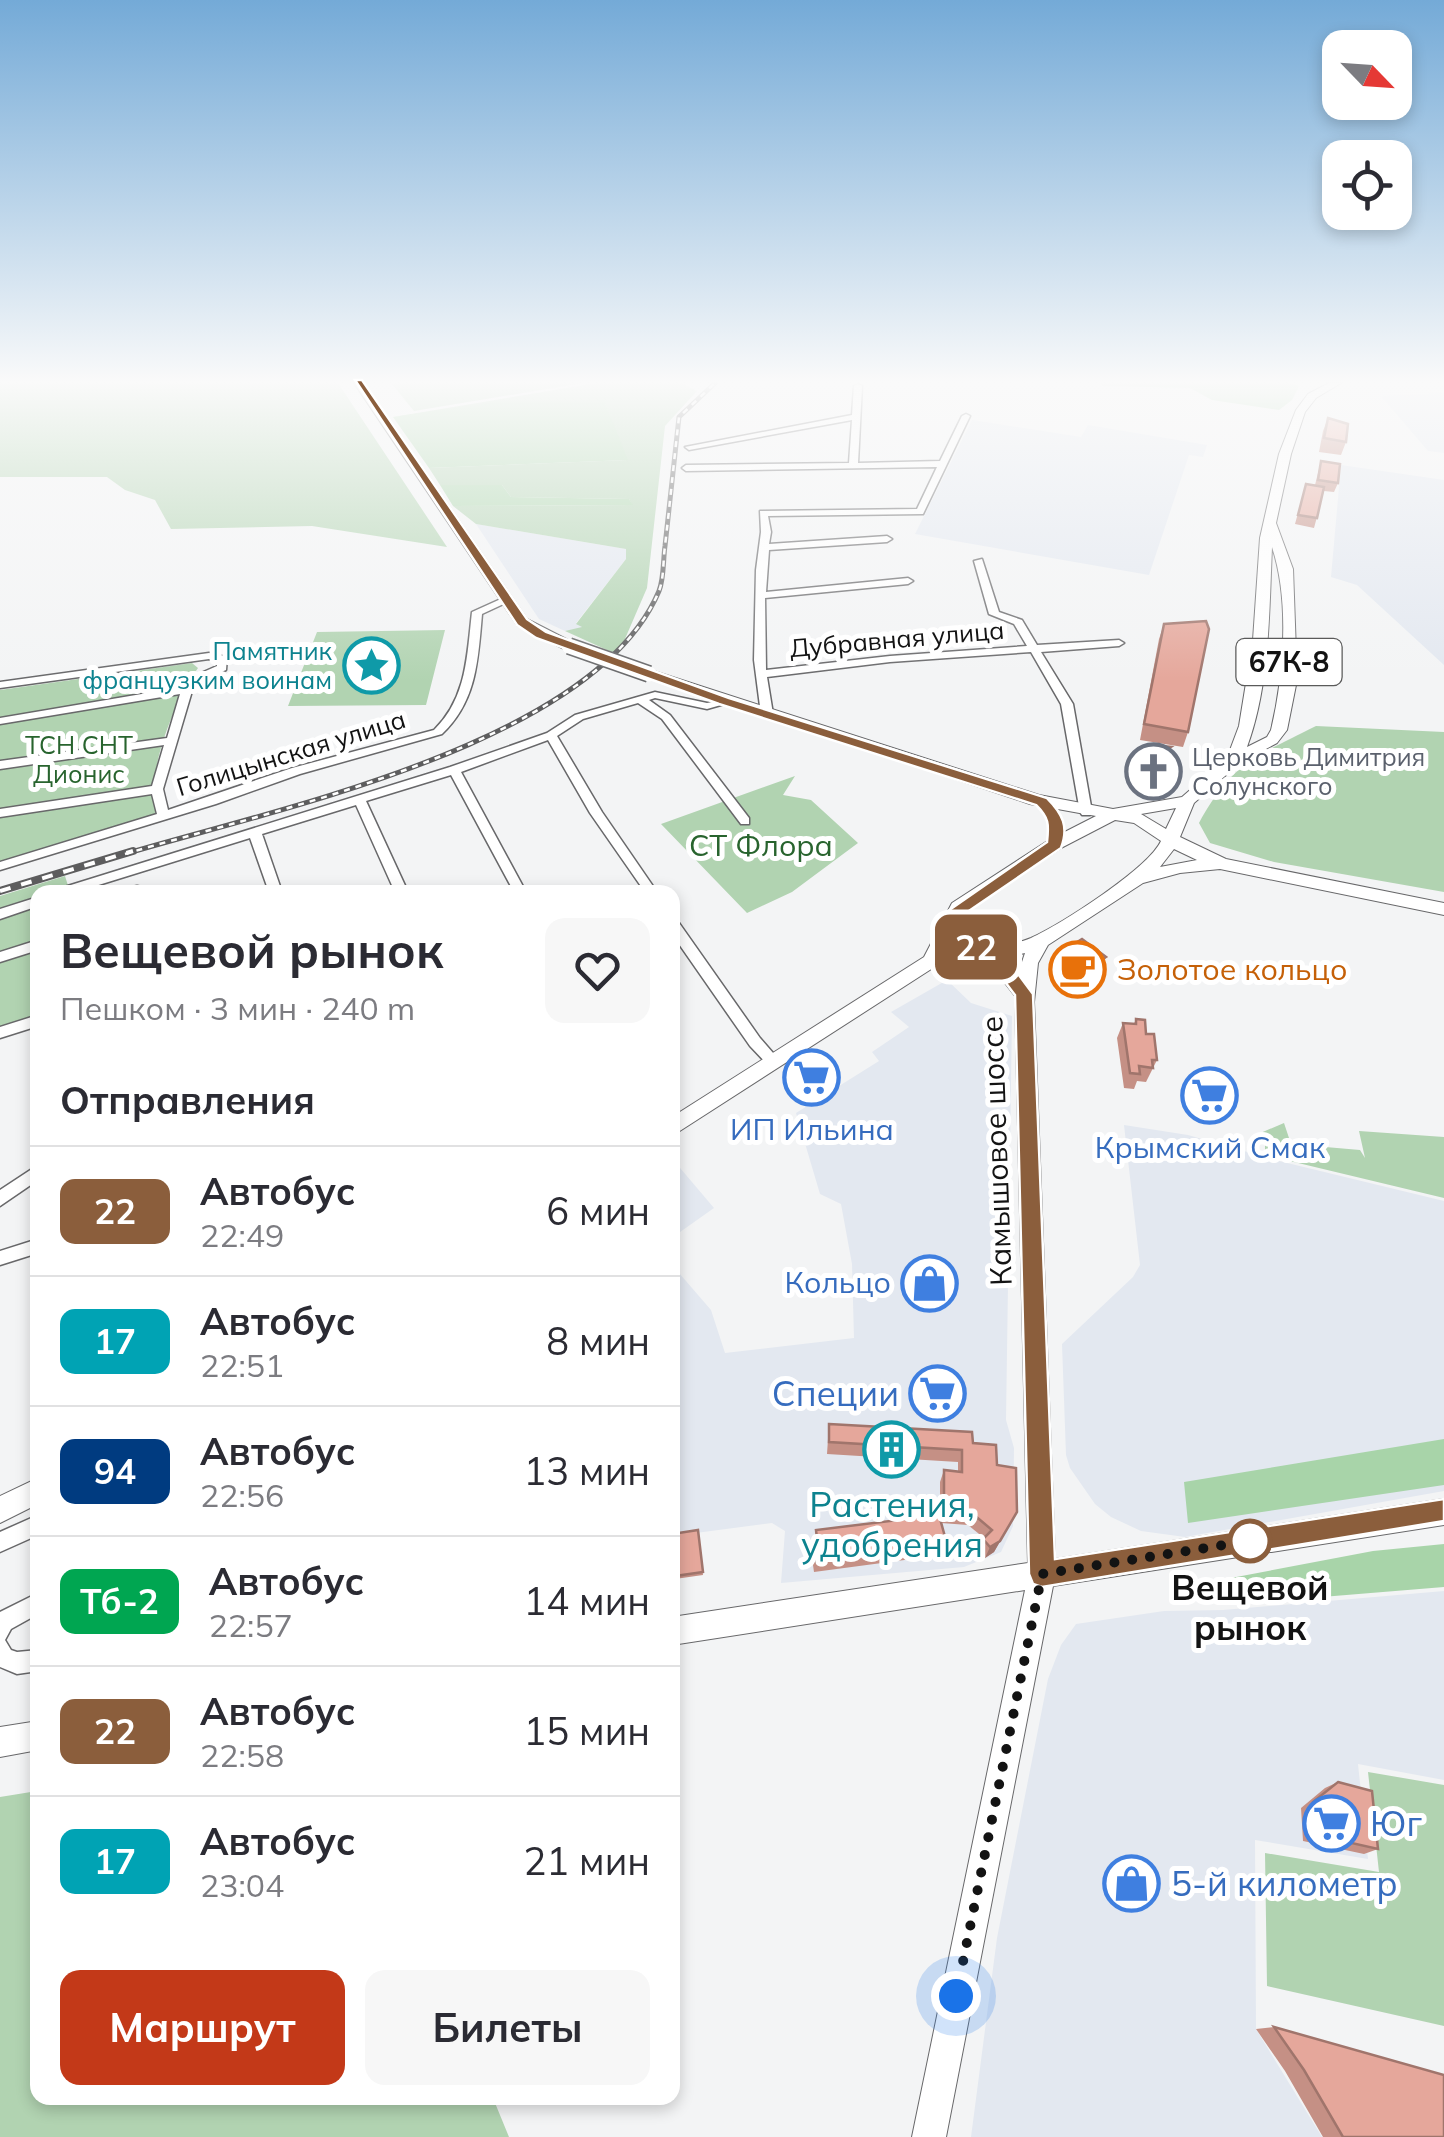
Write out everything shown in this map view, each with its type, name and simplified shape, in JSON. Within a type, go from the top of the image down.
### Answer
[{"type":"main road","points":[[427,483],[522,622],[569,646],[724,701],[1042,802],[1151,824],[1169,838],[1222,864],[1444,909]]},
{"type":"main road","name":"67К-8","points":[[1234,760],[1247,726],[1258,654],[1263,564],[1279,483]]},
{"type":"main road","name":"67К-8","points":[[1169,838],[1187,801],[1234,760],[1272,740],[1279,730],[1290,680],[1286,569],[1271,525]]},
{"type":"main road","points":[[931,960],[954,913],[1055,844],[1113,814],[1187,801]]},
{"type":"main road","points":[[1042,802],[1058,822],[1055,844]]},
{"type":"main road","points":[[680,1120],[931,960],[1025,949],[1040,941],[1136,878],[1164,853],[1169,838]]},
{"type":"main road","points":[[1136,878],[1180,867],[1222,864]]},
{"type":"main road","points":[[954,913],[956,931],[962,939],[986,951],[1024,994]]},
{"type":"main road","name":"Камышовое шоссе","points":[[929,2137],[1042,1574],[1024,994],[1029,962],[1040,941]]},
{"type":"main road","points":[[0,1507],[30,1493]]},
{"type":"main road","points":[[680,1630],[1444,1512]]},
{"type":"main road","points":[[0,1742],[30,1736]]},
{"type":"street","points":[[767,714],[761,674],[763,513],[920,512],[933,483]]},
{"type":"street","points":[[764,547],[888,540]]},
{"type":"street","points":[[980,561],[994,614],[1018,622],[1067,704],[1086,812]]},
{"type":"street","points":[[763,595],[908,582]]},
{"type":"street","name":"Голицынская улица","points":[[0,866],[438,732],[451,719],[467,686],[477,612],[507,600]]},
{"type":"street","name":"Дубравная улица","points":[[761,674],[890,658],[1119,643]]},
{"type":"street","points":[[0,685],[209,656],[223,659],[222,668],[196,680],[187,690],[158,790],[162,814]]},
{"type":"street","points":[[0,721],[187,690]]},
{"type":"street","points":[[86,885],[454,770],[550,735],[579,717],[640,699],[676,698],[707,706],[724,701]]},
{"type":"street","points":[[640,699],[666,716],[745,821]]},
{"type":"street","points":[[550,735],[596,813],[646,885]]},
{"type":"street","points":[[0,765],[170,741]]},
{"type":"street","points":[[454,770],[516,885]]},
{"type":"street","points":[[0,813],[158,790]]},
{"type":"street","points":[[359,799],[399,885]]},
{"type":"street","points":[[255,833],[274,885]]},
{"type":"street","points":[[0,914],[30,904]]},
{"type":"street","points":[[680,935],[755,1042],[773,1060]]},
{"type":"street","points":[[0,957],[30,948]]},
{"type":"street","points":[[0,1033],[30,1023]]},
{"type":"street","points":[[0,1200],[30,1177]]},
{"type":"street","points":[[0,1258],[30,1249]]},
{"type":"street","points":[[0,1542],[30,1529]]},
{"type":"street","points":[[0,1632],[2,1622],[30,1607]]},
{"type":"street","points":[[0,1648],[3,1658],[17,1663],[30,1661]]},
{"type":"shaded area","points":[[941,483],[1180,483],[1149,575],[915,534]]},
{"type":"shaded area","points":[[1339,483],[1444,483],[1444,665],[1357,585],[1331,577]]},
{"type":"shaded area","points":[[476,524],[626,549],[626,559],[576,623],[583,626],[565,631],[539,619]]},
{"type":"shaded area","name":"Кольцо","points":[[947,980],[971,1003],[1012,1016],[1006,1420],[1014,1448],[1013,1526],[1001,1552],[964,1567],[781,1583],[785,1531],[772,1523],[680,1535],[680,1274],[711,1310],[725,1353],[854,1338],[852,1264],[841,1204],[820,1194],[796,1113],[879,1061],[872,1052],[909,1027],[891,1012]]},
{"type":"shaded area","points":[[1124,1125],[1188,1135],[1444,1201],[1444,1491],[1185,1537],[1141,1531],[1111,1517],[1095,1504],[1070,1468],[1066,1455],[1062,1344],[1133,1277],[1140,1265]]},
{"type":"shaded area","points":[[680,1168],[714,1208],[680,1232]]},
{"type":"shaded area","name":"5-й километр","points":[[1444,1591],[1444,1780],[1358,1764],[1368,1859],[1255,1840],[1256,2029],[1322,2137],[971,2137],[997,1938],[1048,1679],[1061,1645],[1076,1624],[1164,1611],[1223,1610]]},
{"type":"green space","points":[[115,483],[404,483],[447,547],[312,526],[171,529],[155,500]]},
{"type":"green space","points":[[659,483],[647,588],[618,655],[565,631],[582,627],[576,624],[626,559],[626,549],[476,524],[453,506],[632,505],[629,499],[511,497],[502,485],[440,485]]},
{"type":"green space","points":[[440,485],[502,485],[511,497],[629,499],[633,505],[453,506]]},
{"type":"green space","points":[[445,630],[426,705],[288,706],[317,632]]},
{"type":"green space","name":"ТСН СНТ Дионис","points":[[192,663],[198,668],[179,700],[157,763],[154,804],[158,821],[0,866],[0,690]]},
{"type":"green space","points":[[1316,726],[1444,732],[1444,892],[1274,862],[1210,843],[1199,823],[1223,786],[1248,763]]},
{"type":"green space","name":"СТ Флора","points":[[795,776],[783,795],[811,800],[858,843],[792,892],[747,913],[661,824]]},
{"type":"green space","points":[[65,876],[68,885],[36,885]]},
{"type":"green space","points":[[30,887],[30,1025],[0,1036],[0,896]]},
{"type":"green space","points":[[1284,1123],[1291,1144],[1360,1150],[1365,1158],[1359,1131],[1444,1137],[1444,1198],[1265,1155],[1265,1141],[1276,1141],[1251,1137]]},
{"type":"green space","points":[[1444,1439],[1444,1485],[1188,1523],[1184,1482]]},
{"type":"green space","points":[[1444,1544],[1444,1587],[1225,1605],[1210,1582],[1373,1551]]},
{"type":"green space","points":[[1368,1772],[1444,1785],[1444,2026],[1267,1986],[1265,1853],[1379,1872]]},
{"type":"green space","points":[[30,1792],[30,2105],[496,2105],[509,2137],[0,2137],[0,1797]]},
{"type":"building","points":[[1306,484],[1324,487],[1317,518],[1298,515]]},
{"type":"building","points":[[1206,621],[1209,629],[1188,732],[1144,724],[1164,624]]},
{"type":"building","points":[[1152,745],[1171,747],[1159,755],[1153,754]]},
{"type":"building","points":[[1082,939],[1106,957],[1085,970],[1061,952]]},
{"type":"building","points":[[1136,1019],[1145,1020],[1146,1034],[1154,1034],[1157,1060],[1152,1060],[1153,1068],[1139,1066],[1140,1074],[1130,1073],[1123,1023],[1136,1024]]},
{"type":"building","points":[[829,1424],[972,1432],[973,1443],[996,1445],[997,1465],[1016,1468],[1017,1512],[1000,1541],[990,1547],[983,1539],[992,1530],[973,1514],[944,1512],[944,1470],[962,1472],[962,1450],[829,1442]]},
{"type":"building","points":[[939,1515],[947,1544],[816,1562],[816,1530]]},
{"type":"building","points":[[698,1530],[703,1572],[680,1575],[680,1533]]},
{"type":"building","name":"Юг","points":[[1338,1782],[1372,1791],[1378,1849],[1316,1835],[1313,1802]]},
{"type":"building","points":[[1274,2027],[1444,2075],[1444,2137],[1343,2137]]},
{"type":"railway","points":[[125,854],[341,792],[423,763],[500,730],[569,690],[624,644],[659,591],[672,483]]},
{"type":"railway","points":[[0,891],[133,851]]},
{"type":"bus line","name":"22","points":[[425,483],[522,622],[541,635],[724,701],[1042,802],[1058,822],[1055,844],[954,913],[956,931],[962,939],[997,960],[1024,994],[1042,1574],[1444,1512]]},
{"type":"place","name":"Памятник французким воинам","points":[[371,665]]},
{"type":"place","name":"Церковь Димитрия Солунского","points":[[1153,771]]},
{"type":"place","name":"Золотое кольцо","points":[[1078,970]]},
{"type":"place","name":"ИП Ильина","points":[[812,1077]]},
{"type":"place","name":"Крымский Смак","points":[[1210,1095]]},
{"type":"place","name":"Кольцо","points":[[930,1283]]},
{"type":"place","name":"Специи","points":[[938,1394]]},
{"type":"place","name":"Растения, удобрения","points":[[892,1449]]},
{"type":"place","name":"Вещевой рынок","points":[[1250,1541]]},
{"type":"place","name":"Юг","points":[[1331,1824]]},
{"type":"place","name":"5-й километр","points":[[1132,1884]]},
{"type":"route","points":[[956,1996],[1042,1574],[1250,1541]]}]
